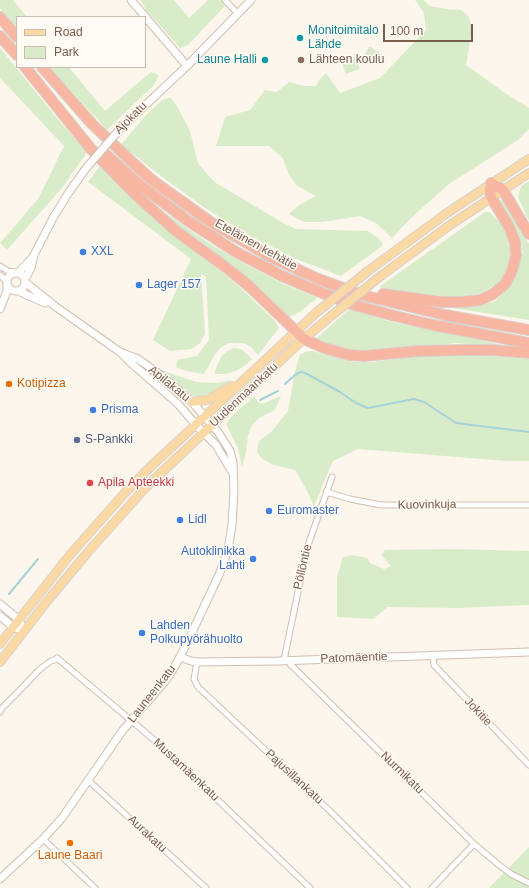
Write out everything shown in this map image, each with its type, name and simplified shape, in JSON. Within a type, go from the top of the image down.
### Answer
[{"type":"highway","points":[[0,17],[16,37]]},
{"type":"highway","points":[[1,37],[16,55]]},
{"type":"highway","points":[[27,68],[91,149],[134,193],[176,231],[245,282],[304,339],[324,348],[349,355],[364,356],[419,351],[462,350],[529,353]]},
{"type":"highway","name":"Eteläinen kehätie","points":[[27,68],[98,148],[140,185],[172,210],[210,236],[258,264],[317,291],[354,305],[433,325],[529,343]]},
{"type":"highway","name":"Eteläinen kehätie","points":[[43,68],[92,124],[153,181],[212,223],[271,257],[318,279],[362,294],[432,312],[529,330]]},
{"type":"highway","points":[[271,257],[335,281],[396,296],[441,302],[462,302],[480,300],[493,294],[505,284],[512,271],[516,256],[515,242],[509,227],[491,197],[491,183],[503,190],[529,234]]},
{"type":"main road","name":"Uudenmaankatu","points":[[0,644],[13,627],[15,617],[113,505],[147,470],[296,331],[368,271],[423,230],[491,183],[529,159]]},
{"type":"main road","name":"Uudenmaankatu","points":[[0,662],[24,630],[88,552],[145,488],[304,339],[382,275],[450,225],[529,173]]},
{"type":"main road","points":[[192,402],[207,400],[247,378]]},
{"type":"street","points":[[131,0],[145,16]]},
{"type":"street","points":[[226,0],[238,14]]},
{"type":"street","name":"Ajokatu","points":[[25,281],[31,268],[34,255],[53,218],[87,167],[120,129],[187,66],[251,0]]},
{"type":"street","points":[[146,18],[187,66]]},
{"type":"street","name":"Ajokatu","points":[[16,272],[34,255]]},
{"type":"street","points":[[0,266],[8,271],[23,275],[25,281],[22,289],[16,291],[1,307]]},
{"type":"street","points":[[1,307],[7,291],[8,276],[16,272]]},
{"type":"street","points":[[0,275],[7,283],[9,288],[16,291]]},
{"type":"street","name":"Apilakatu","points":[[25,281],[56,307],[120,352],[179,405],[203,433]]},
{"type":"street","name":"Apilakatu","points":[[16,291],[56,307]]},
{"type":"street","name":"Apilakatu","points":[[120,352],[138,359],[162,376],[192,402],[212,425]]},
{"type":"street","name":"Launeenkatu","points":[[0,879],[43,839],[62,818],[115,742],[166,680],[180,657],[219,575],[228,550],[232,525],[234,490],[233,463],[230,451],[212,425]]},
{"type":"street","name":"Launeenkatu","points":[[203,433],[216,446],[233,474]]},
{"type":"street","name":"Pöllöntie","points":[[287,660],[307,548],[332,477]]},
{"type":"street","name":"Kuovinkuja","points":[[326,492],[380,505],[529,505]]},
{"type":"street","points":[[0,604],[15,617],[24,630]]},
{"type":"street","points":[[3,619],[13,627],[24,630]]},
{"type":"street","name":"Patomäentie","points":[[180,657],[198,662],[529,652]]},
{"type":"street","name":"Jokitie","points":[[433,656],[434,665],[529,765]]},
{"type":"street","name":"Mustamäenkatu","points":[[0,712],[2,708],[40,669],[51,661],[57,659],[132,721],[181,765],[310,888]]},
{"type":"street","name":"Nurmikatu","points":[[287,660],[474,844],[499,865],[529,883]]},
{"type":"street","name":"Pajusillankatu","points":[[198,662],[194,679],[198,687],[330,811],[407,888]]},
{"type":"street","name":"Aurakatu","points":[[89,781],[206,888]]},
{"type":"street","points":[[43,839],[94,888]]},
{"type":"street","points":[[432,888],[474,844]]},
{"type":"green space","points":[[0,0],[13,0],[26,16],[16,16],[16,27],[0,8]]},
{"type":"green space","points":[[141,0],[174,0],[189,18],[208,0],[220,0],[225,6],[188,45],[180,48],[146,10]]},
{"type":"green space","points":[[415,0],[423,0],[430,6],[462,10],[469,17],[472,30],[466,65],[529,108],[529,129],[518,140],[449,184],[411,218],[392,238],[376,223],[360,216],[322,222],[304,222],[289,214],[299,205],[316,196],[297,186],[289,175],[282,157],[269,146],[216,146],[225,117],[250,110],[265,90],[277,92],[289,82],[304,86],[316,86],[326,73],[340,93],[380,78],[426,30],[424,13]]},
{"type":"green space","points":[[369,47],[382,55],[378,63],[365,55]]},
{"type":"green space","points":[[0,48],[56,117],[86,151],[86,154],[62,188],[7,250],[0,243],[38,199],[64,146],[0,78]]},
{"type":"green space","points":[[355,56],[360,69],[346,74],[341,61]]},
{"type":"green space","points":[[50,68],[70,68],[105,111],[151,72],[159,75],[153,86],[107,130]]},
{"type":"green space","points":[[170,97],[177,106],[190,131],[198,163],[216,183],[296,229],[368,231],[383,243],[382,246],[341,276],[296,259],[250,236],[205,208],[121,145],[144,117],[161,101]]},
{"type":"green space","points":[[100,166],[145,211],[171,234],[223,273],[274,320],[279,328],[258,355],[251,347],[243,343],[229,343],[220,348],[204,374],[186,371],[176,367],[177,360],[197,356],[209,340],[206,277],[201,274],[205,334],[200,343],[192,349],[170,351],[153,340],[191,259],[88,182]]},
{"type":"green space","points":[[529,181],[529,221],[518,197],[521,186]]},
{"type":"green space","points":[[503,199],[529,244],[529,320],[446,307],[474,307],[496,301],[518,271],[523,252],[518,233],[500,201]]},
{"type":"green space","points":[[147,200],[210,244],[281,283],[317,298],[301,311],[287,317],[179,230]]},
{"type":"green space","points":[[485,212],[489,212],[501,224],[509,241],[511,256],[507,272],[498,283],[483,292],[468,296],[445,296],[414,293],[379,287]]},
{"type":"green space","points":[[349,309],[392,322],[494,343],[497,346],[456,343],[355,351],[339,348],[318,340],[317,338]]},
{"type":"green space","points":[[234,348],[241,349],[252,359],[236,371],[225,374],[215,374],[221,357],[227,351]]},
{"type":"green space","points":[[312,351],[353,362],[372,362],[426,355],[476,355],[529,359],[529,461],[507,461],[358,449],[333,461],[314,506],[295,470],[273,465],[261,458],[257,451],[259,441],[271,432],[288,411],[295,371],[300,355],[305,352]]},
{"type":"green space","points":[[161,370],[196,382],[216,383],[232,380],[211,393],[201,396],[193,396]]},
{"type":"green space","points":[[254,396],[259,403],[262,404],[281,396],[275,410],[259,418],[252,425],[248,435],[242,467],[238,448],[226,424],[230,418]]},
{"type":"green space","points":[[451,549],[529,551],[529,605],[458,608],[387,607],[374,619],[337,617],[337,577],[343,557],[352,555],[367,558],[370,563],[384,569],[391,566],[381,555],[385,550]]},
{"type":"green space","points":[[529,847],[529,888],[489,888]]},
{"type":"waterway","points":[[285,384],[301,372],[340,392],[356,403],[368,408],[414,399],[424,402],[456,423],[529,432]]},
{"type":"waterway","points":[[260,400],[278,391]]},
{"type":"waterway","points":[[9,594],[38,559]]},
{"type":"place","name":"Monitoimitalo Lähde","points":[[300,38]]},
{"type":"place","name":"Laune Halli","points":[[265,60]]},
{"type":"place","name":"Lähteen koulu","points":[[301,60]]},
{"type":"place","name":"XXL","points":[[83,252]]},
{"type":"place","name":"Lager 157","points":[[139,285]]},
{"type":"place","name":"Kotipizza","points":[[9,384]]},
{"type":"place","name":"Prisma","points":[[93,410]]},
{"type":"place","name":"S-Pankki","points":[[77,440]]},
{"type":"place","name":"Apila Apteekki","points":[[90,483]]},
{"type":"place","name":"Euromaster","points":[[269,511]]},
{"type":"place","name":"Lidl","points":[[180,520]]},
{"type":"place","name":"Autoklinikka Lahti","points":[[253,559]]},
{"type":"place","name":"Lahden Polkupyörähuolto","points":[[142,633]]},
{"type":"place","name":"Laune Baari","points":[[70,843]]}]
